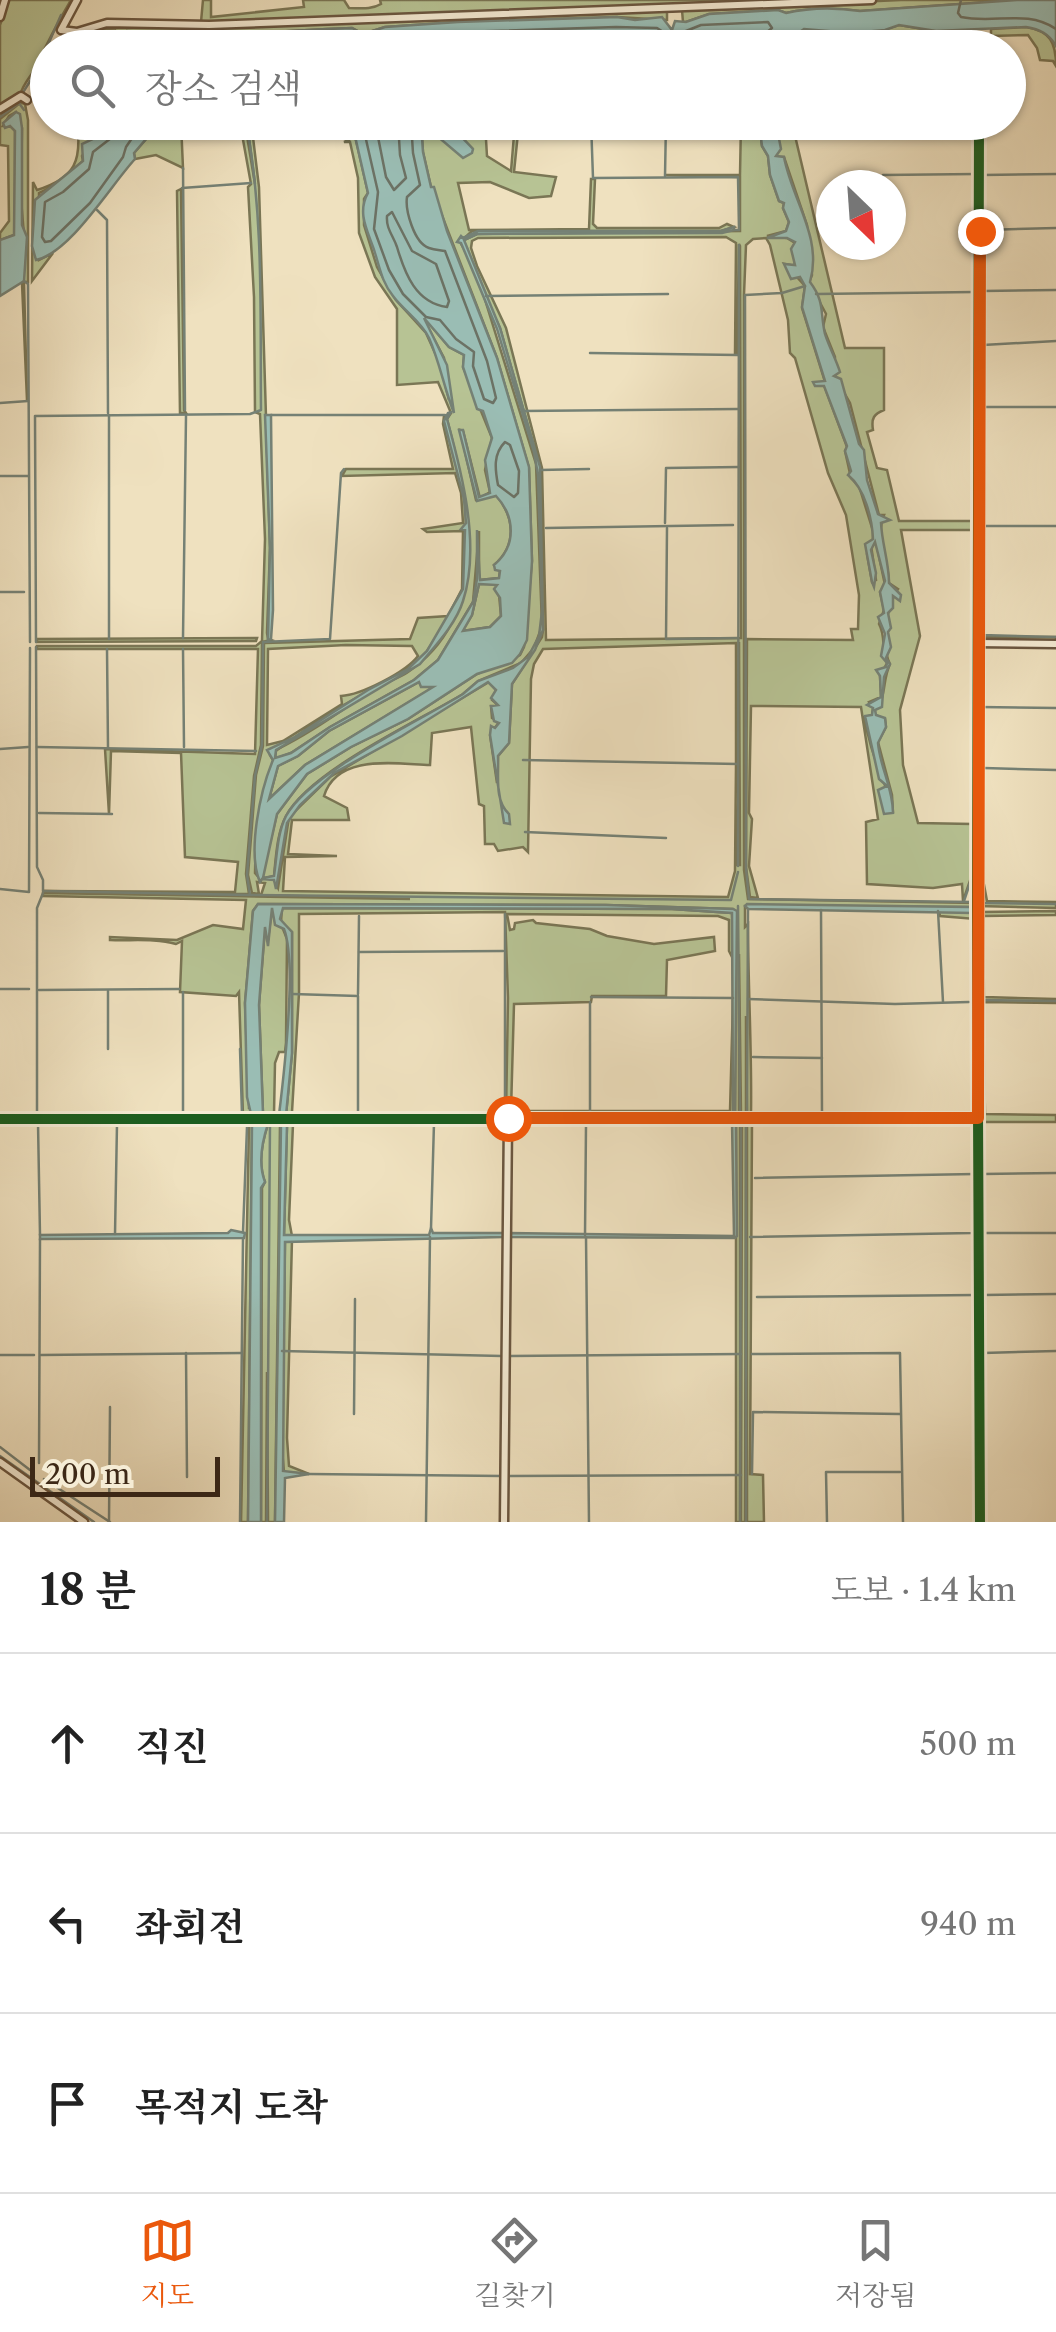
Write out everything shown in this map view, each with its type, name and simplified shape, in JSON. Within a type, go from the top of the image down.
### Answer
[{"type":"street","points":[[0,17],[5,0]]},
{"type":"street","points":[[60,30],[76,0]]},
{"type":"street","points":[[84,30],[107,23],[209,26],[872,0]]},
{"type":"street","points":[[0,110],[21,96],[28,100]]},
{"type":"street","points":[[979,140],[980,1522]]},
{"type":"street","points":[[978,643],[1056,644]]},
{"type":"street","points":[[504,1522],[508,1118]]},
{"type":"street","points":[[0,1119],[978,1118]]},
{"type":"street","points":[[0,1462],[84,1522]]},
{"type":"street","points":[[63,1522],[71,1513]]},
{"type":"green space","points":[[9,0],[71,0],[55,30],[30,30],[30,76],[20,95],[0,106],[0,25]]},
{"type":"green space","points":[[203,0],[211,0],[211,17],[304,7],[303,0],[344,0],[349,8],[369,8],[381,4],[380,0],[819,0],[201,22]]},
{"type":"green space","points":[[901,0],[1017,0],[860,11],[823,8],[786,13],[778,10],[709,14],[686,22],[682,10]]},
{"type":"green space","points":[[679,10],[667,12],[667,20],[617,17],[458,22],[376,30],[192,28]]},
{"type":"green space","points":[[899,25],[930,30],[872,30]]},
{"type":"green space","points":[[182,27],[183,30],[94,30]]},
{"type":"green space","points":[[1026,27],[1041,31],[1055,50],[1056,66],[1053,61],[1040,60],[1026,30],[991,29]]},
{"type":"green space","points":[[16,101],[25,104],[28,120],[28,282],[24,282],[27,400],[22,283],[22,128],[16,112],[3,126],[15,131],[15,232],[0,240],[9,221],[8,146],[0,145],[0,119],[20,103],[0,112]]},
{"type":"green space","points":[[78,140],[92,140],[83,161],[56,185],[39,193],[39,260],[53,253],[32,281],[33,182],[37,190],[60,180],[74,166]]},
{"type":"green space","points":[[145,140],[182,140],[183,168],[156,155],[135,159],[134,153]]},
{"type":"green space","points":[[243,140],[248,140],[255,184],[249,140],[253,140],[259,187],[270,548],[267,633],[271,640],[262,642],[261,745],[254,776],[246,874],[249,894],[44,891],[235,892],[238,862],[185,857],[181,753],[111,751],[109,814],[105,749],[255,754],[258,649],[37,646],[256,646],[262,641],[265,539],[260,414],[255,412],[248,187],[251,184]]},
{"type":"green space","points":[[356,140],[368,193],[364,199],[364,225],[377,267],[396,300],[426,333],[440,364],[449,400],[444,358],[421,314],[449,347],[464,355],[463,367],[492,438],[485,470],[490,492],[480,498],[460,430],[476,500],[496,495],[510,522],[510,540],[494,565],[500,571],[499,578],[479,580],[479,531],[473,602],[438,660],[414,680],[275,759],[276,750],[408,672],[435,648],[453,620],[464,588],[468,555],[462,486],[447,419],[451,413],[438,382],[397,385],[397,309],[375,277],[359,233],[358,178],[350,142],[344,142]]},
{"type":"green space","points":[[422,140],[458,140],[473,149],[464,140],[486,140],[487,156],[511,171],[514,140],[517,140],[514,172],[556,177],[551,196],[529,198],[490,182],[458,183],[469,230],[589,229],[591,179],[595,179],[593,224],[597,228],[719,228],[727,224],[734,227],[721,231],[472,231],[460,242],[468,256],[464,240],[477,234],[740,231],[740,177],[665,175],[740,175],[741,140],[761,140],[789,222],[786,231],[767,236],[795,243],[795,266],[785,264],[805,286],[802,308],[825,382],[814,383],[824,385],[847,447],[851,478],[859,486],[873,531],[867,554],[872,582],[876,580],[871,545],[876,542],[885,585],[880,592],[884,610],[879,624],[887,663],[880,676],[881,697],[869,702],[872,715],[865,717],[893,813],[878,742],[886,727],[885,719],[875,715],[875,710],[881,700],[890,664],[886,626],[898,589],[889,583],[881,531],[884,515],[879,515],[850,403],[834,375],[835,357],[823,327],[826,314],[809,282],[812,275],[807,225],[784,157],[775,157],[779,140],[796,140],[816,225],[816,260],[824,260],[845,348],[884,348],[884,410],[873,419],[873,430],[867,432],[877,468],[887,470],[899,521],[973,521],[973,530],[901,530],[920,636],[900,710],[903,765],[918,823],[972,824],[972,875],[963,901],[962,884],[933,888],[867,884],[866,822],[878,819],[861,707],[751,706],[749,866],[758,898],[750,897],[746,867],[747,639],[853,640],[851,629],[858,629],[859,595],[846,515],[828,473],[795,358],[790,353],[788,320],[770,245],[766,238],[753,239],[746,245],[744,295],[744,870],[748,899],[975,903],[975,919],[940,916],[939,911],[965,911],[970,907],[745,906],[751,1113],[747,1113],[746,1016],[746,1115],[741,1115],[739,954],[739,1114],[735,1114],[736,912],[733,909],[258,904],[253,911],[245,1003],[249,1108],[263,1113],[259,1005],[265,927],[266,924],[268,940],[272,908],[287,939],[286,1043],[285,1052],[279,1052],[275,1063],[274,1114],[283,1116],[292,1053],[292,932],[281,922],[282,908],[672,909],[732,913],[734,961],[729,951],[729,920],[718,916],[507,914],[510,930],[515,923],[533,920],[654,944],[714,937],[715,951],[667,960],[666,996],[592,996],[591,1002],[514,1004],[511,1111],[730,1111],[733,1000],[734,1114],[506,1115],[505,912],[299,914],[292,1112],[504,1116],[36,1117],[243,1116],[239,992],[236,996],[180,992],[182,941],[176,944],[110,937],[177,940],[213,925],[243,929],[246,900],[43,893],[410,899],[261,895],[265,883],[257,882],[259,894],[252,893],[248,875],[256,775],[263,746],[264,643],[410,639],[418,618],[448,616],[462,589],[463,531],[423,529],[463,523],[455,473],[342,476],[346,469],[453,469],[444,416],[465,499],[463,589],[451,614],[414,665],[328,714],[270,755],[273,760],[256,835],[255,873],[261,880],[277,814],[307,774],[408,719],[477,674],[520,655],[524,647],[532,561],[529,468],[497,358],[431,187]],"holes":[[[726,237],[736,243],[735,354],[740,246],[741,638],[546,640],[542,468],[506,328],[477,266],[472,241]],[[482,290],[500,328],[540,468],[543,630],[542,637],[512,684],[509,743],[498,756],[497,783],[490,735],[499,722],[492,718],[491,706],[499,706],[492,700],[496,690],[489,682],[330,777],[289,817],[278,888],[274,880],[265,878],[274,876],[277,845],[286,816],[318,781],[463,694],[478,681],[521,663],[534,648],[542,626],[536,464]],[[739,642],[740,865],[736,764],[735,871],[728,897],[283,891],[285,857],[337,856],[288,854],[292,820],[349,820],[347,808],[324,796],[331,782],[341,773],[369,764],[430,765],[432,733],[471,727],[479,804],[484,806],[485,844],[494,844],[498,851],[523,847],[528,852],[531,679],[543,649],[736,643],[739,763]],[[412,646],[418,656],[404,669],[360,692],[341,696],[342,704],[283,741],[267,745],[268,649]]]},
{"type":"green space","points":[[181,189],[186,413],[180,413],[177,191]]},
{"type":"green space","points":[[479,584],[498,584],[501,616],[490,627],[462,631],[472,615]]},
{"type":"green space","points":[[979,637],[1056,637],[1056,646],[983,647],[982,874],[987,901],[1056,902],[1056,908],[979,906],[979,876],[980,901],[984,892],[980,874]]},
{"type":"green space","points":[[257,638],[256,641],[37,642],[37,639]]},
{"type":"green space","points":[[419,682],[434,687],[305,765],[269,799],[278,766],[298,756],[329,731]]},
{"type":"green space","points":[[1056,911],[1056,915],[983,916],[984,997],[1056,999],[1056,1003],[983,1002],[985,1114],[1056,1115],[1056,1122],[982,1122],[981,912]]},
{"type":"green space","points":[[504,1120],[293,1124],[289,1220],[292,1236],[284,1235],[287,1126],[280,1124],[275,1522],[268,1522],[267,1372],[266,1522],[261,1522],[265,1182],[261,1160],[268,1124],[252,1124],[248,1522],[241,1522],[249,1125],[36,1121]]},
{"type":"green space","points":[[736,1121],[740,1121],[740,1522],[736,1522]]},
{"type":"green space","points":[[742,1121],[746,1121],[745,1522],[741,1522]]},
{"type":"green space","points":[[747,1121],[752,1122],[750,1474],[763,1475],[764,1522],[747,1522]]},
{"type":"green space","points":[[292,1239],[289,1466],[309,1474],[284,1472],[282,1449],[285,1242]]},
{"type":"water","points":[[1056,0],[1056,46],[1044,33],[1026,27],[930,30],[899,25],[885,30],[672,30],[675,21],[686,22],[709,14],[778,10],[786,13],[823,8],[860,11]]},
{"type":"water","points":[[662,17],[672,30],[376,30],[458,22]]},
{"type":"water","points":[[16,112],[20,114],[22,128],[22,225],[27,237],[24,281],[0,296],[0,240],[14,235],[15,131],[10,126],[5,128],[3,123]]},
{"type":"water","points":[[91,140],[145,140],[134,153],[135,159],[76,232],[49,255],[36,260],[32,246],[35,200],[83,161],[82,144]]},
{"type":"water","points":[[356,140],[422,140],[431,187],[497,358],[529,467],[532,561],[527,640],[512,663],[477,674],[408,719],[307,774],[277,814],[263,878],[274,876],[286,816],[317,783],[478,681],[513,668],[528,657],[539,636],[542,611],[534,452],[497,329],[461,243],[457,242],[461,236],[478,231],[734,230],[722,233],[477,234],[464,240],[500,328],[540,467],[543,630],[535,650],[512,684],[509,743],[498,756],[498,787],[490,735],[491,726],[495,728],[499,723],[494,721],[491,706],[498,705],[491,698],[496,690],[488,682],[334,773],[300,805],[287,823],[276,889],[274,880],[260,882],[255,855],[260,805],[273,760],[267,750],[408,669],[427,651],[463,589],[464,499],[444,421],[448,413],[451,412],[447,419],[463,486],[470,533],[468,580],[460,610],[420,664],[276,750],[275,758],[291,753],[414,680],[438,660],[473,602],[477,530],[480,580],[499,578],[500,571],[494,565],[510,540],[510,522],[496,496],[477,501],[459,430],[463,430],[479,497],[490,493],[485,460],[492,438],[483,411],[477,409],[463,367],[464,355],[449,347],[424,318],[447,365],[454,413],[429,338],[386,286],[363,216],[368,193]],"holes":[[[479,584],[497,585],[494,589],[500,598],[501,616],[490,627],[463,631],[472,615]],[[419,682],[421,687],[433,687],[305,765],[269,799],[278,766],[298,756],[329,731]]]},
{"type":"water","points":[[442,140],[464,140],[473,149],[463,158]]},
{"type":"water","points":[[761,140],[779,140],[781,149],[776,156],[784,157],[810,234],[810,282],[820,301],[825,334],[840,372],[834,376],[841,379],[864,450],[867,480],[878,514],[890,520],[881,523],[889,583],[901,595],[900,601],[893,596],[893,608],[888,613],[891,647],[886,658],[890,664],[884,677],[882,707],[875,710],[876,715],[885,718],[886,727],[878,743],[893,813],[884,814],[878,790],[887,786],[879,779],[865,716],[872,715],[873,708],[867,705],[881,697],[876,670],[887,663],[881,656],[885,634],[878,617],[884,613],[880,592],[885,581],[875,542],[871,550],[876,573],[874,587],[872,582],[865,544],[873,539],[869,513],[859,488],[848,475],[851,471],[847,446],[824,386],[815,386],[813,382],[825,381],[802,307],[805,286],[800,277],[791,279],[784,264],[795,265],[791,249],[795,242],[767,238],[786,231],[789,222]]},
{"type":"water","points":[[265,415],[271,415],[273,610],[268,640],[270,548]]},
{"type":"water","points":[[500,798],[509,814],[510,824],[504,823]]},
{"type":"water","points":[[258,904],[733,909],[737,911],[735,1114],[732,913],[672,909],[283,908],[280,919],[292,932],[292,1053],[286,1115],[279,1115],[289,967],[284,929],[275,925],[272,908],[268,946],[265,927],[259,1005],[263,1114],[255,1116],[247,1097],[245,1003],[253,911]]},
{"type":"water","points":[[747,904],[974,910],[972,913],[748,909]]},
{"type":"water","points":[[736,1121],[735,1238],[509,1237],[509,1233],[734,1236],[732,1122]]},
{"type":"water","points":[[281,1123],[287,1126],[284,1235],[429,1235],[431,1228],[433,1233],[504,1233],[503,1237],[285,1242],[283,1471],[309,1474],[285,1478],[284,1522],[275,1522]]},
{"type":"water","points":[[252,1124],[268,1124],[261,1160],[265,1182],[261,1188],[261,1522],[248,1522]]},
{"type":"water","points":[[231,1230],[245,1233],[244,1238],[40,1239],[40,1235]]},
{"type":"waterway","points":[[54,30],[61,15]]},
{"type":"waterway","points":[[22,94],[30,81]]},
{"type":"waterway","points":[[0,117],[19,103],[24,110]]},
{"type":"waterway","points":[[36,642],[35,416],[250,414],[261,410],[258,229],[249,140]]},
{"type":"waterway","points":[[592,140],[593,178],[738,177],[739,230],[734,230]]},
{"type":"waterway","points":[[665,176],[666,140]]},
{"type":"waterway","points":[[982,140],[982,269]]},
{"type":"waterway","points":[[183,168],[185,410]]},
{"type":"waterway","points":[[906,175],[976,174]]},
{"type":"waterway","points":[[983,175],[1056,174]]},
{"type":"waterway","points":[[182,188],[251,183]]},
{"type":"waterway","points":[[97,210],[107,220],[108,413]]},
{"type":"waterway","points":[[984,230],[1056,228]]},
{"type":"waterway","points":[[738,866],[739,245]]},
{"type":"waterway","points":[[24,281],[28,284],[30,642]]},
{"type":"waterway","points":[[805,286],[782,293],[745,295],[749,899],[973,902]]},
{"type":"waterway","points":[[975,290],[975,397]]},
{"type":"waterway","points":[[983,291],[1056,290]]},
{"type":"waterway","points":[[816,294],[974,292]]},
{"type":"waterway","points":[[486,296],[668,294]]},
{"type":"waterway","points":[[983,345],[1056,341]]},
{"type":"waterway","points":[[590,353],[738,355]]},
{"type":"waterway","points":[[0,403],[28,401]]},
{"type":"waterway","points":[[983,407],[1056,407]]},
{"type":"waterway","points":[[522,411],[738,409]]},
{"type":"waterway","points":[[109,415],[109,639]]},
{"type":"waterway","points":[[271,415],[445,415]]},
{"type":"waterway","points":[[183,638],[186,416]]},
{"type":"waterway","points":[[964,901],[973,874],[975,430]]},
{"type":"waterway","points":[[665,523],[666,468],[739,467]]},
{"type":"waterway","points":[[344,469],[330,639],[263,642],[262,745],[255,776],[247,875],[250,895],[731,900],[738,872]]},
{"type":"waterway","points":[[540,470],[589,469]]},
{"type":"waterway","points":[[0,476],[28,476]]},
{"type":"waterway","points":[[546,528],[733,525]]},
{"type":"waterway","points":[[982,526],[1056,526]]},
{"type":"waterway","points":[[667,528],[666,639],[737,638]]},
{"type":"waterway","points":[[0,592],[24,592]]},
{"type":"waterway","points":[[981,632],[1056,637]]},
{"type":"waterway","points":[[36,647],[37,867],[43,891],[249,895]]},
{"type":"waterway","points":[[0,889],[29,892],[30,648]]},
{"type":"waterway","points":[[107,649],[108,748]]},
{"type":"waterway","points":[[183,649],[184,747]]},
{"type":"waterway","points":[[979,707],[1056,708]]},
{"type":"waterway","points":[[0,749],[28,747]]},
{"type":"waterway","points":[[37,747],[256,751]]},
{"type":"waterway","points":[[523,760],[738,764]]},
{"type":"waterway","points":[[984,768],[1056,770]]},
{"type":"waterway","points":[[39,813],[112,814]]},
{"type":"waterway","points":[[525,832],[666,838]]},
{"type":"waterway","points":[[980,875],[980,903],[1056,904]]},
{"type":"waterway","points":[[37,1115],[37,908],[43,893]]},
{"type":"waterway","points":[[738,906],[740,1114]]},
{"type":"waterway","points":[[748,909],[747,1115],[973,1114]]},
{"type":"waterway","points":[[821,910],[822,1113]]},
{"type":"waterway","points":[[938,911],[943,1002]]},
{"type":"waterway","points":[[505,914],[505,1114]]},
{"type":"waterway","points":[[358,994],[359,916]]},
{"type":"waterway","points":[[359,952],[503,951]]},
{"type":"waterway","points":[[0,989],[29,989]]},
{"type":"waterway","points":[[39,990],[179,989]]},
{"type":"waterway","points":[[108,991],[108,1049]]},
{"type":"waterway","points":[[183,992],[183,1115]]},
{"type":"waterway","points":[[293,994],[358,996],[358,1113]]},
{"type":"waterway","points":[[591,997],[733,998]]},
{"type":"waterway","points":[[748,999],[895,1004],[969,1002]]},
{"type":"waterway","points":[[980,1000],[1056,1001]]},
{"type":"waterway","points":[[590,1002],[590,1112]]},
{"type":"waterway","points":[[240,1049],[242,1115]]},
{"type":"waterway","points":[[753,1057],[822,1058]]},
{"type":"waterway","points":[[740,1522],[741,1122]]},
{"type":"waterway","points":[[38,1123],[40,1235]]},
{"type":"waterway","points":[[267,1522],[270,1123]]},
{"type":"waterway","points":[[431,1228],[434,1123]]},
{"type":"waterway","points":[[115,1234],[117,1124]]},
{"type":"waterway","points":[[746,1124],[746,1522]]},
{"type":"waterway","points":[[585,1235],[586,1125]]},
{"type":"waterway","points":[[243,1232],[247,1127]]},
{"type":"waterway","points":[[983,1174],[1056,1173]]},
{"type":"waterway","points":[[755,1178],[975,1174]]},
{"type":"waterway","points":[[504,1218],[504,1233]]},
{"type":"waterway","points":[[750,1237],[976,1230]]},
{"type":"waterway","points":[[983,1233],[1056,1233]]},
{"type":"waterway","points":[[426,1522],[430,1237]]},
{"type":"waterway","points":[[586,1237],[589,1522]]},
{"type":"waterway","points":[[240,1522],[243,1238]]},
{"type":"waterway","points":[[39,1463],[40,1239]]},
{"type":"waterway","points":[[984,1295],[1056,1294]]},
{"type":"waterway","points":[[757,1297],[976,1295]]},
{"type":"waterway","points":[[354,1414],[355,1299]]},
{"type":"waterway","points":[[282,1351],[502,1356]]},
{"type":"waterway","points":[[983,1353],[1056,1351]]},
{"type":"waterway","points":[[186,1353],[187,1477]]},
{"type":"waterway","points":[[41,1355],[242,1353]]},
{"type":"waterway","points":[[752,1354],[900,1353],[903,1522]]},
{"type":"waterway","points":[[510,1356],[741,1354]]},
{"type":"waterway","points":[[0,1355],[34,1355]]},
{"type":"waterway","points":[[109,1521],[110,1407]]},
{"type":"waterway","points":[[752,1474],[753,1412],[900,1414]]},
{"type":"waterway","points":[[0,1447],[30,1470]]},
{"type":"waterway","points":[[0,1456],[94,1522]]},
{"type":"waterway","points":[[827,1522],[826,1472],[900,1472]]},
{"type":"waterway","points":[[309,1474],[502,1476]]},
{"type":"waterway","points":[[508,1476],[741,1475]]},
{"type":"waterway","points":[[44,1479],[110,1522]]},
{"type":"cycle path","points":[[979,140],[980,1522]]},
{"type":"cycle path","points":[[0,1119],[978,1119]]},
{"type":"route","points":[[508,1118],[978,1118],[980,231]]}]
